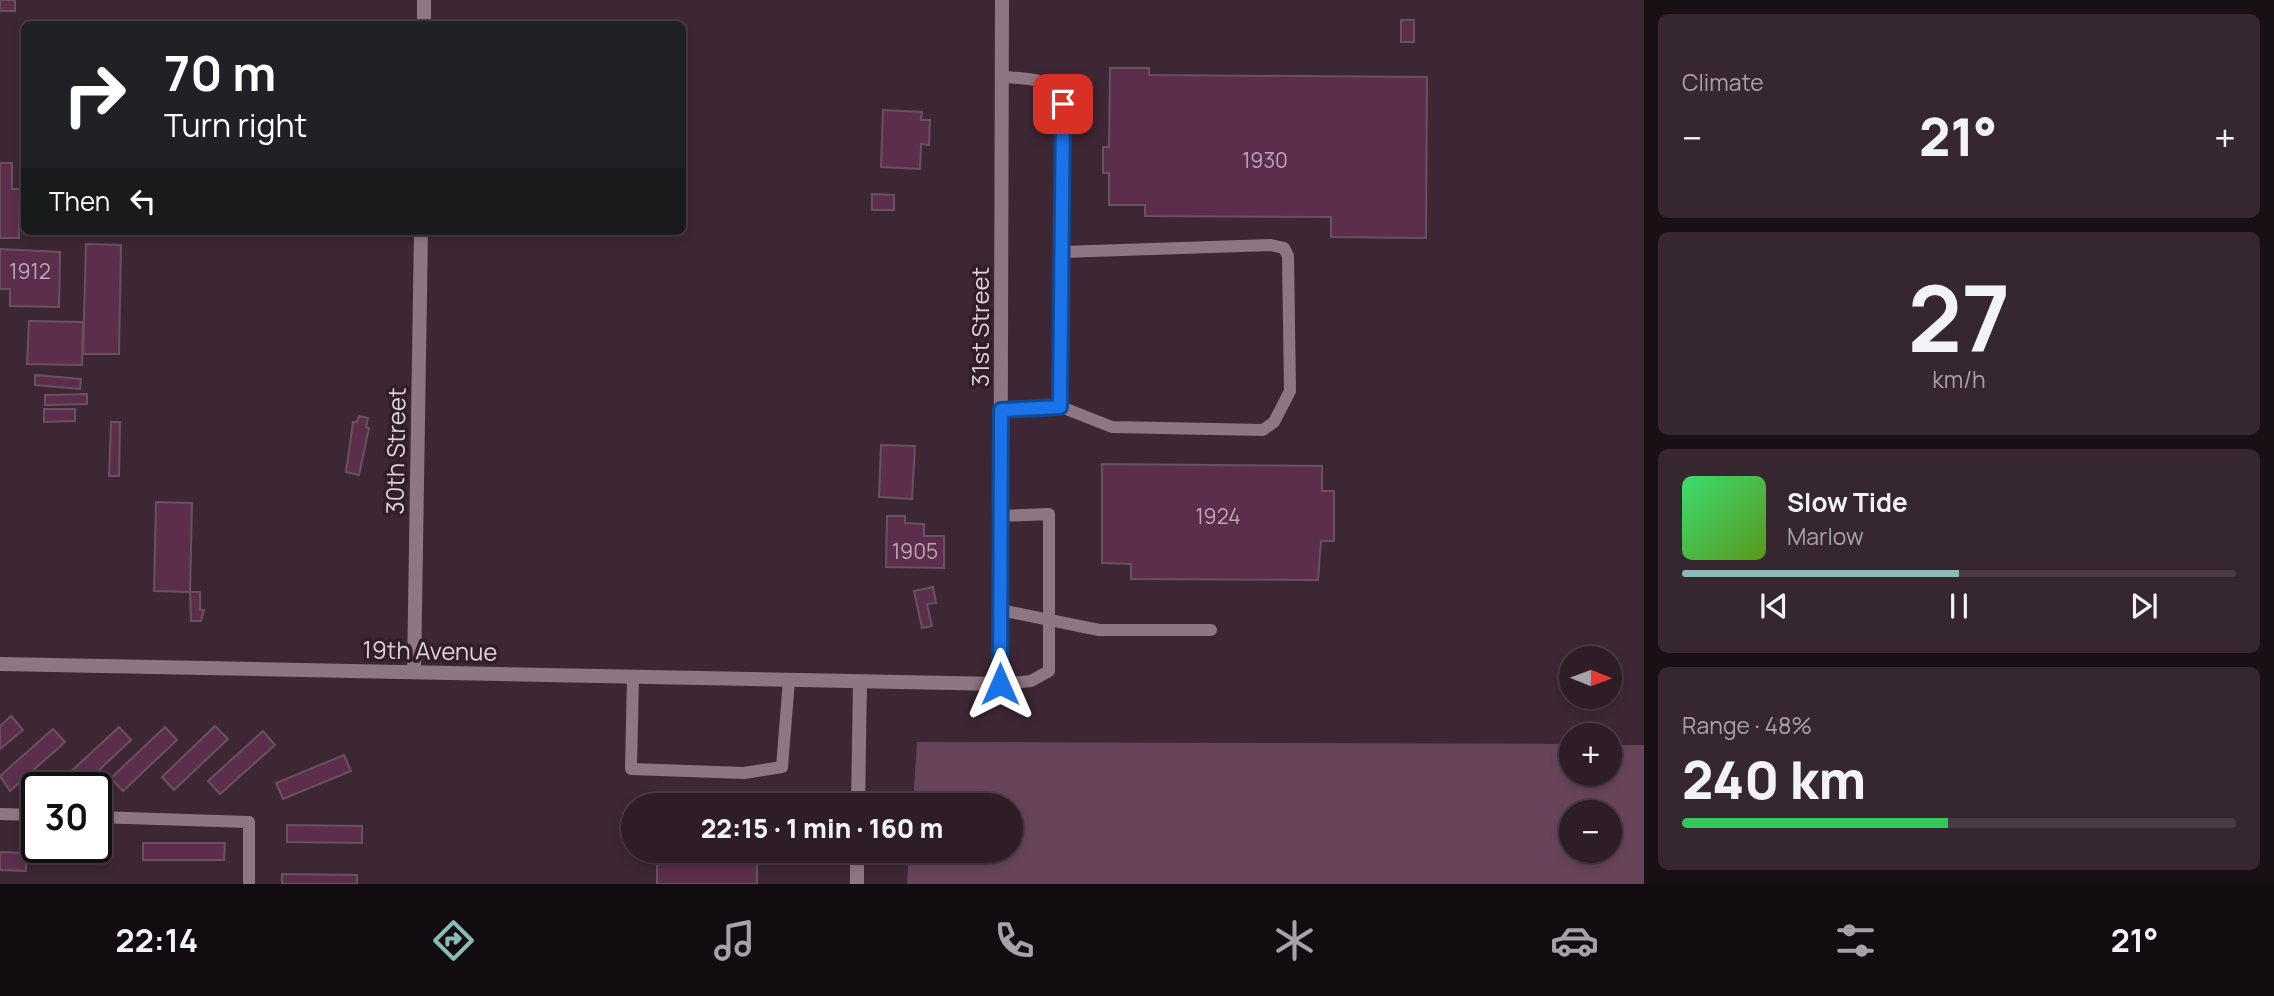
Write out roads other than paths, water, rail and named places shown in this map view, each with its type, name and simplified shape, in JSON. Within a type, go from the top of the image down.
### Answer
[{"type":"street","points":[[424,0],[424,21]]},
{"type":"street","name":"31st Street","points":[[1000,684],[1002,0]]},
{"type":"street","name":"30th Street","points":[[414,672],[421,235]]},
{"type":"street","name":"19th Avenue","points":[[0,664],[860,682]]},
{"type":"street","points":[[858,793],[860,682],[1000,684]]},
{"type":"street","points":[[857,863],[857,884]]},
{"type":"lane","points":[[1002,77],[1039,80],[1055,89],[1063,104],[1060,407]]},
{"type":"lane","points":[[1001,410],[1060,407],[1112,427],[1263,430],[1275,422],[1290,391],[1288,256],[1284,248],[1271,244],[1062,252]]},
{"type":"lane","points":[[1000,684],[1031,681],[1049,671],[1051,620],[1049,514],[1001,516]]},
{"type":"lane","points":[[1000,610],[1099,630],[1211,630]]},
{"type":"lane","points":[[632,677],[631,769],[744,772],[782,767],[789,680]]},
{"type":"lane","points":[[0,814],[21,815]]},
{"type":"lane","points":[[112,817],[250,821],[249,884]]}]
